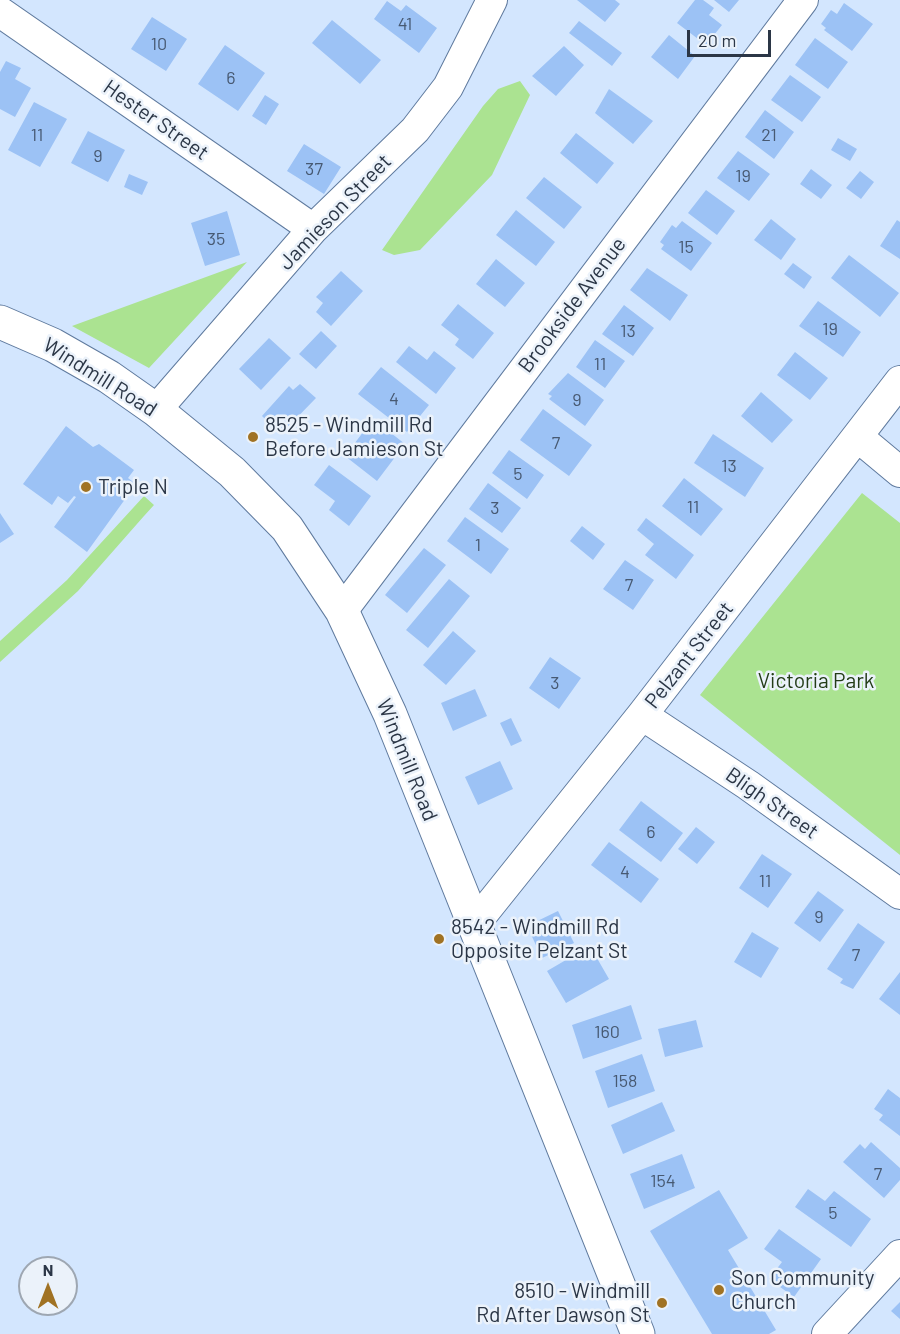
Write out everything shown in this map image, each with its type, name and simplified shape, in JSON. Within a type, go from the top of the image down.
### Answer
[{"type":"main road","name":"Windmill Road","points":[[2,327],[53,345],[109,377],[156,410],[232,472],[287,528],[342,611],[390,714],[638,1334]]},
{"type":"street","name":"Jamieson Street","points":[[156,410],[313,229],[415,130],[448,87],[492,0]]},
{"type":"street","name":"Brookside Avenue","points":[[342,611],[803,0]]},
{"type":"street","name":"Hester Street","points":[[0,12],[313,229]]},
{"type":"street","name":"Pelzant Street","points":[[473,926],[642,715],[900,381]]},
{"type":"street","points":[[858,437],[900,472]]},
{"type":"street","name":"Bligh Street","points":[[642,715],[748,785],[900,894]]},
{"type":"street","points":[[827,1334],[900,1255]]},
{"type":"green space","points":[[520,81],[530,95],[492,175],[420,250],[394,255],[382,250],[483,106],[498,89]]},
{"type":"green space","points":[[247,262],[149,368],[72,326]]},
{"type":"green space","name":"Victoria Park","points":[[862,493],[900,523],[900,855],[700,695]]},
{"type":"green space","points":[[144,496],[154,505],[78,591],[0,662],[0,641],[67,580]]},
{"type":"building","points":[[577,0],[615,0],[620,4],[605,22]]},
{"type":"building","points":[[695,0],[703,0],[714,8],[709,15],[722,25],[706,45],[677,23]]},
{"type":"building","points":[[714,0],[739,0],[729,12]]},
{"type":"building","points":[[387,1],[401,11],[406,5],[437,28],[419,53],[374,19]]},
{"type":"building","points":[[844,3],[873,24],[852,51],[824,30],[826,28],[821,24],[831,10],[837,14]]},
{"type":"building","points":[[152,17],[187,39],[166,71],[131,49]]},
{"type":"building","points":[[332,20],[381,60],[360,84],[312,43]]},
{"type":"building","points":[[579,21],[622,53],[612,66],[569,33]]},
{"type":"building","points":[[669,35],[695,56],[678,79],[651,57]]},
{"type":"building","points":[[815,38],[848,62],[828,89],[795,65]]},
{"type":"building","points":[[225,45],[265,73],[238,111],[198,84]]},
{"type":"building","points":[[564,46],[584,65],[556,96],[532,76]]},
{"type":"building","points":[[6,61],[21,68],[15,79],[31,88],[15,117],[0,109],[0,72]]},
{"type":"building","points":[[790,75],[821,97],[802,122],[771,100]]},
{"type":"building","points":[[609,89],[653,121],[633,144],[595,113]]},
{"type":"building","points":[[265,95],[279,104],[266,125],[252,116]]},
{"type":"building","points":[[34,102],[67,119],[40,167],[8,150]]},
{"type":"building","points":[[765,110],[794,132],[774,159],[745,137]]},
{"type":"building","points":[[88,131],[125,150],[108,182],[71,163]]},
{"type":"building","points":[[576,133],[614,163],[597,184],[560,153]]},
{"type":"building","points":[[838,138],[857,149],[850,161],[831,150]]},
{"type":"building","points":[[304,144],[341,167],[324,194],[287,171]]},
{"type":"building","points":[[738,151],[770,174],[749,201],[717,178]]},
{"type":"building","points":[[811,169],[832,185],[821,199],[800,184]]},
{"type":"building","points":[[860,171],[874,182],[861,199],[846,188]]},
{"type":"building","points":[[129,174],[148,182],[142,195],[124,187]]},
{"type":"building","points":[[544,177],[582,207],[564,229],[526,198]]},
{"type":"building","points":[[706,190],[735,211],[717,235],[688,213]]},
{"type":"building","points":[[516,210],[555,242],[536,266],[496,235]]},
{"type":"building","points":[[227,211],[240,255],[205,266],[191,223]]},
{"type":"building","points":[[771,219],[796,239],[781,260],[754,240]]},
{"type":"building","points":[[897,220],[900,222],[900,259],[880,246]]},
{"type":"building","points":[[682,221],[712,243],[691,271],[661,249],[664,245],[660,242],[672,225],[676,228]]},
{"type":"building","points":[[849,255],[899,293],[880,317],[831,278]]},
{"type":"building","points":[[496,259],[525,283],[505,307],[476,284]]},
{"type":"building","points":[[793,263],[812,277],[804,289],[784,274]]},
{"type":"building","points":[[647,268],[688,295],[670,321],[630,290]]},
{"type":"building","points":[[341,271],[363,291],[331,326],[316,312],[323,303],[316,297]]},
{"type":"building","points":[[818,301],[861,332],[843,357],[799,326]]},
{"type":"building","points":[[458,304],[494,333],[473,359],[455,345],[459,339],[441,325]]},
{"type":"building","points":[[624,305],[654,328],[633,356],[602,334]]},
{"type":"building","points":[[321,331],[337,346],[316,369],[299,354]]},
{"type":"building","points":[[269,338],[291,358],[261,390],[239,369]]},
{"type":"building","points":[[595,340],[625,361],[605,388],[576,367]]},
{"type":"building","points":[[409,346],[427,360],[434,351],[456,368],[436,394],[396,362]]},
{"type":"building","points":[[795,352],[828,378],[810,400],[777,375]]},
{"type":"building","points":[[381,367],[429,405],[407,432],[358,394]]},
{"type":"building","points":[[568,373],[604,400],[585,426],[549,399],[552,396],[548,394]]},
{"type":"building","points":[[300,384],[316,398],[281,434],[262,416],[289,386],[293,390]]},
{"type":"building","points":[[761,392],[793,420],[772,443],[741,416]]},
{"type":"building","points":[[543,409],[592,445],[569,476],[520,440]]},
{"type":"building","points":[[373,419],[405,444],[377,481],[345,456]]},
{"type":"building","points":[[66,426],[93,447],[99,444],[134,470],[128,478],[136,484],[87,552],[54,527],[76,497],[74,496],[68,503],[58,496],[52,505],[23,484]]},
{"type":"building","points":[[713,434],[764,468],[745,497],[694,463]]},
{"type":"building","points":[[509,450],[544,475],[527,499],[492,473]]},
{"type":"building","points":[[329,465],[371,496],[349,526],[329,510],[335,501],[314,485]]},
{"type":"building","points":[[684,478],[723,509],[701,536],[662,506]]},
{"type":"building","points":[[488,483],[521,508],[502,533],[469,509]]},
{"type":"building","points":[[0,513],[14,534],[0,543]]},
{"type":"building","points":[[465,517],[509,549],[491,574],[447,541]]},
{"type":"building","points":[[646,518],[694,555],[676,579],[645,555],[654,544],[637,530]]},
{"type":"building","points":[[582,526],[605,544],[593,560],[570,541]]},
{"type":"building","points":[[424,548],[446,565],[407,613],[385,595]]},
{"type":"building","points":[[625,560],[654,580],[633,610],[603,589]]},
{"type":"building","points":[[449,579],[470,596],[428,648],[406,630]]},
{"type":"building","points":[[453,631],[476,651],[446,685],[423,665]]},
{"type":"building","points":[[550,657],[581,678],[559,709],[529,688]]},
{"type":"building","points":[[475,689],[487,716],[453,731],[441,703]]},
{"type":"building","points":[[511,718],[522,741],[511,746],[500,723]]},
{"type":"building","points":[[500,761],[513,789],[478,805],[465,777]]},
{"type":"building","points":[[641,801],[683,833],[661,862],[619,830]]},
{"type":"building","points":[[696,827],[715,842],[697,864],[678,849]]},
{"type":"building","points":[[609,842],[659,879],[641,903],[591,865]]},
{"type":"building","points":[[762,854],[792,874],[768,908],[739,888]]},
{"type":"building","points":[[818,891],[844,910],[820,942],[794,923]]},
{"type":"building","points":[[558,911],[574,943],[542,958],[527,926]]},
{"type":"building","points":[[858,923],[885,942],[853,989],[840,983],[843,979],[827,969]]},
{"type":"building","points":[[752,932],[779,948],[761,978],[734,962]]},
{"type":"building","points":[[590,946],[609,979],[566,1003],[547,971]]},
{"type":"building","points":[[900,972],[900,1015],[879,999]]},
{"type":"building","points":[[631,1005],[642,1039],[583,1059],[572,1025]]},
{"type":"building","points":[[696,1020],[703,1047],[665,1057],[658,1029]]},
{"type":"building","points":[[642,1054],[655,1091],[608,1108],[595,1071]]},
{"type":"building","points":[[888,1089],[900,1098],[900,1136],[879,1120],[883,1115],[874,1109]]},
{"type":"building","points":[[662,1102],[675,1131],[623,1154],[611,1125]]},
{"type":"building","points":[[871,1142],[900,1168],[900,1180],[884,1198],[843,1162],[860,1144],[865,1149]]},
{"type":"building","points":[[682,1154],[695,1188],[644,1209],[630,1174]]},
{"type":"building","points":[[808,1189],[825,1201],[834,1191],[871,1219],[851,1247],[795,1207]]},
{"type":"building","name":"Son Community Church","points":[[719,1190],[748,1238],[728,1250],[776,1330],[769,1334],[712,1334],[650,1231]]},
{"type":"building","points":[[779,1229],[821,1259],[794,1297],[769,1279],[782,1262],[764,1249]]},
{"type":"building","points":[[900,1302],[900,1319],[891,1311]]},
{"type":"place","name":"8525 - Windmill Rd Before Jamieson St","points":[[253,437]]},
{"type":"place","name":"Triple N","points":[[86,487]]},
{"type":"place","name":"8542 - Windmill Rd Opposite Pelzant St","points":[[439,939]]},
{"type":"place","name":"Son Community Church","points":[[719,1290]]},
{"type":"place","name":"8510 - Windmill Rd After Dawson St","points":[[662,1303]]}]
